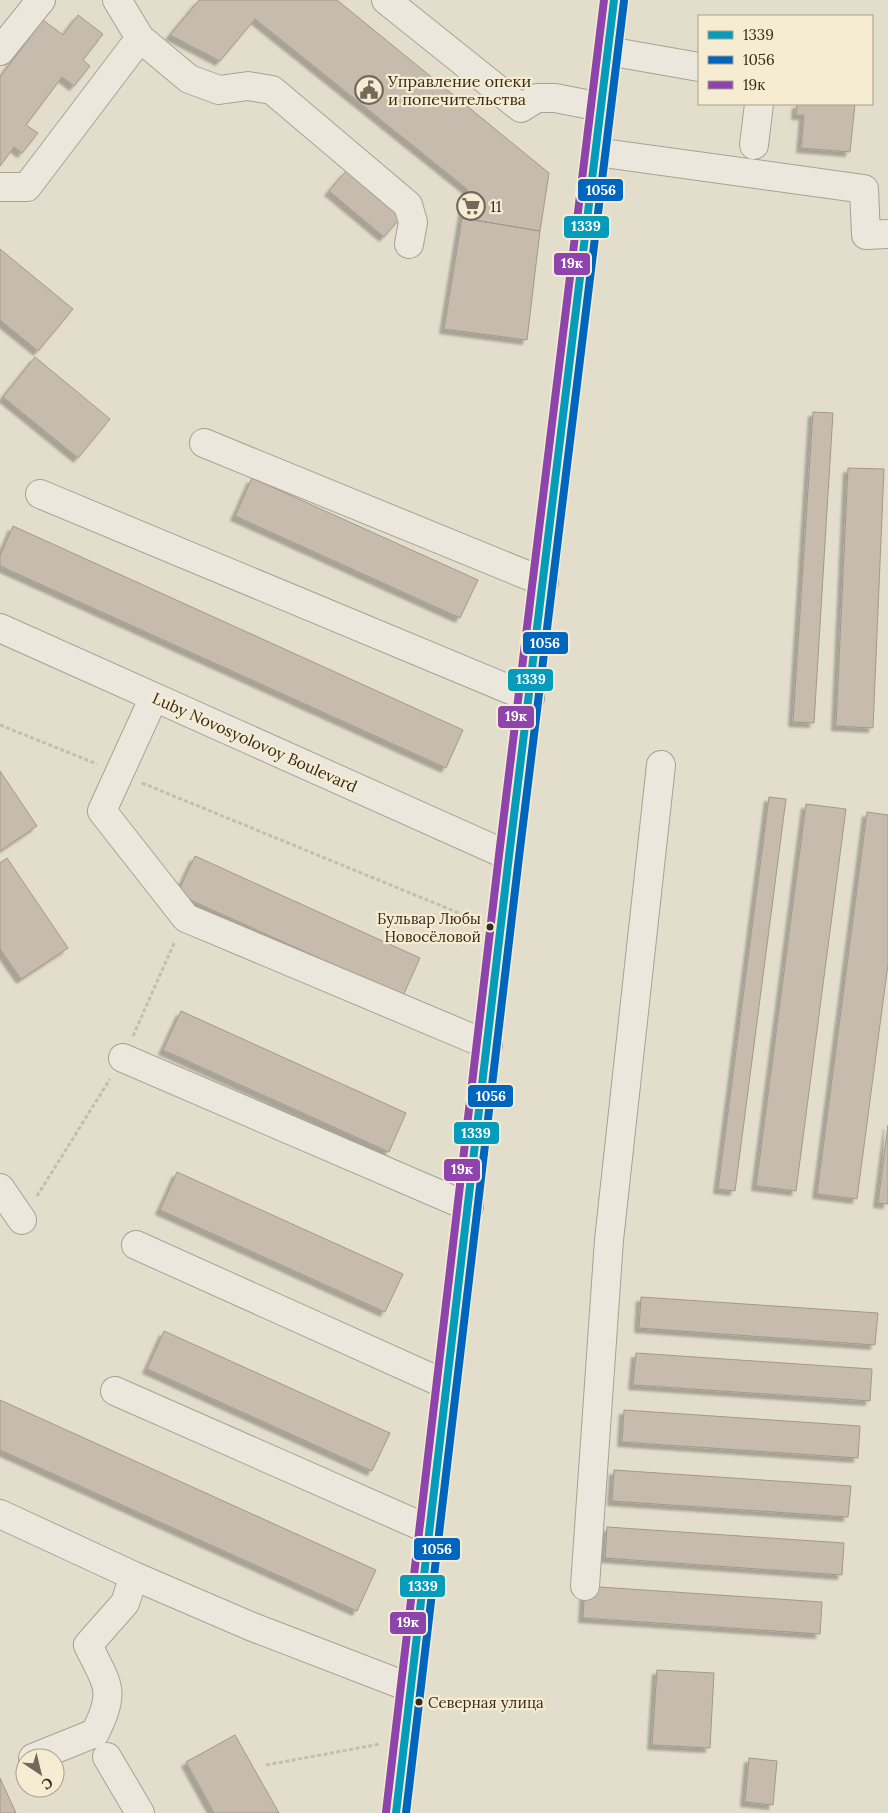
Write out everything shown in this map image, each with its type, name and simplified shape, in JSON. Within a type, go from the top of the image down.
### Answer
[{"type":"street","points":[[0,51],[41,0]]},
{"type":"street","points":[[117,0],[140,38],[189,79],[219,90],[248,86],[272,90],[408,205],[413,222],[409,244]]},
{"type":"street","points":[[386,0],[521,108],[538,98],[555,98],[601,107]]},
{"type":"street","points":[[396,1813],[502,930],[509,856],[530,698],[614,0]]},
{"type":"street","points":[[0,187],[27,188],[140,38]]},
{"type":"street","points":[[608,51],[698,67]]},
{"type":"street","points":[[754,145],[759,105]]},
{"type":"street","points":[[596,152],[864,189],[866,235],[888,234]]},
{"type":"street","points":[[204,443],[544,582]]},
{"type":"street","points":[[40,494],[530,698]]},
{"type":"street","name":"Luby Novosyolovoy Boulevard","points":[[0,628],[509,856]]},
{"type":"street","points":[[154,697],[102,812],[186,918],[488,1045]]},
{"type":"street","points":[[586,1586],[609,1240],[661,766]]},
{"type":"street","points":[[123,1058],[469,1207]]},
{"type":"street","points":[[0,1188],[22,1220]]},
{"type":"street","points":[[136,1245],[447,1385]]},
{"type":"street","points":[[115,1391],[430,1530]]},
{"type":"street","points":[[0,1514],[134,1576],[250,1626],[411,1688]]},
{"type":"street","points":[[58,1748],[96,1733],[106,1712],[109,1689],[88,1645],[125,1603],[134,1576]]},
{"type":"street","points":[[107,1757],[140,1813]]},
{"type":"path","points":[[0,725],[502,930]]},
{"type":"path","points":[[266,1765],[405,1740]]},
{"type":"building","points":[[199,0],[337,0],[549,173],[540,231],[462,218],[467,189],[255,19],[220,61],[170,35]]},
{"type":"building","points":[[78,15],[103,34],[83,60],[90,66],[74,86],[62,77],[26,125],[38,133],[22,153],[14,147],[0,166],[0,77],[43,20],[63,35]]},
{"type":"building","points":[[797,105],[855,105],[850,152],[801,148],[804,115],[796,115]]},
{"type":"building","points":[[346,171],[401,217],[384,237],[329,191]]},
{"type":"building","points":[[462,218],[540,231],[527,340],[444,329]]},
{"type":"building","points":[[0,249],[73,309],[38,351],[0,320]]},
{"type":"building","points":[[35,357],[110,419],[78,458],[3,397]]},
{"type":"building","points":[[813,412],[833,413],[814,723],[793,722]]},
{"type":"building","points":[[848,468],[884,469],[873,728],[836,726]]},
{"type":"building","points":[[252,478],[478,580],[460,618],[235,516]]},
{"type":"building","points":[[13,526],[463,730],[446,768],[0,566],[0,556]]},
{"type":"building","points":[[0,771],[37,826],[0,851]]},
{"type":"building","points":[[769,797],[786,799],[735,1191],[718,1189]]},
{"type":"building","points":[[806,804],[846,809],[796,1191],[756,1186]]},
{"type":"building","points":[[867,812],[888,815],[888,964],[857,1199],[817,1194]]},
{"type":"building","points":[[195,856],[420,958],[403,996],[177,894]]},
{"type":"building","points":[[7,858],[68,948],[21,979],[0,949],[0,863]]},
{"type":"building","points":[[181,1011],[406,1113],[389,1152],[163,1050]]},
{"type":"building","points":[[888,1125],[888,1204],[878,1203]]},
{"type":"building","points":[[177,1172],[403,1274],[385,1312],[160,1210]]},
{"type":"building","points":[[641,1297],[878,1313],[875,1345],[639,1328]]},
{"type":"building","points":[[164,1331],[390,1433],[372,1471],[147,1369]]},
{"type":"building","points":[[636,1353],[872,1369],[870,1401],[633,1385]]},
{"type":"building","points":[[0,1400],[376,1570],[357,1611],[0,1450]]},
{"type":"building","points":[[624,1410],[860,1426],[858,1458],[622,1442]]},
{"type":"building","points":[[614,1470],[851,1486],[848,1517],[612,1501]]},
{"type":"building","points":[[607,1527],[844,1543],[842,1575],[605,1558]]},
{"type":"building","points":[[585,1586],[822,1602],[820,1634],[583,1618]]},
{"type":"building","points":[[657,1670],[714,1673],[710,1748],[652,1745]]},
{"type":"building","points":[[235,1735],[279,1813],[214,1813],[186,1762]]},
{"type":"building","points":[[749,1758],[777,1761],[773,1805],[745,1802]]},
{"type":"building","points":[[0,1778],[16,1813],[0,1813]]},
{"type":"transit line","name":"19к","points":[[386,1812],[499,855],[604,0]]},
{"type":"transit line","name":"1339","points":[[396,1813],[509,856],[614,0]]},
{"type":"transit line","name":"1056","points":[[406,1813],[519,857],[624,1]]},
{"type":"place","name":"Управление опеки и попечительства","points":[[369,90]]},
{"type":"place","name":"11","points":[[471,206]]},
{"type":"place","name":"Бульвар Любы Новосёловой","points":[[490,927]]},
{"type":"place","name":"Северная улица","points":[[419,1702]]}]
